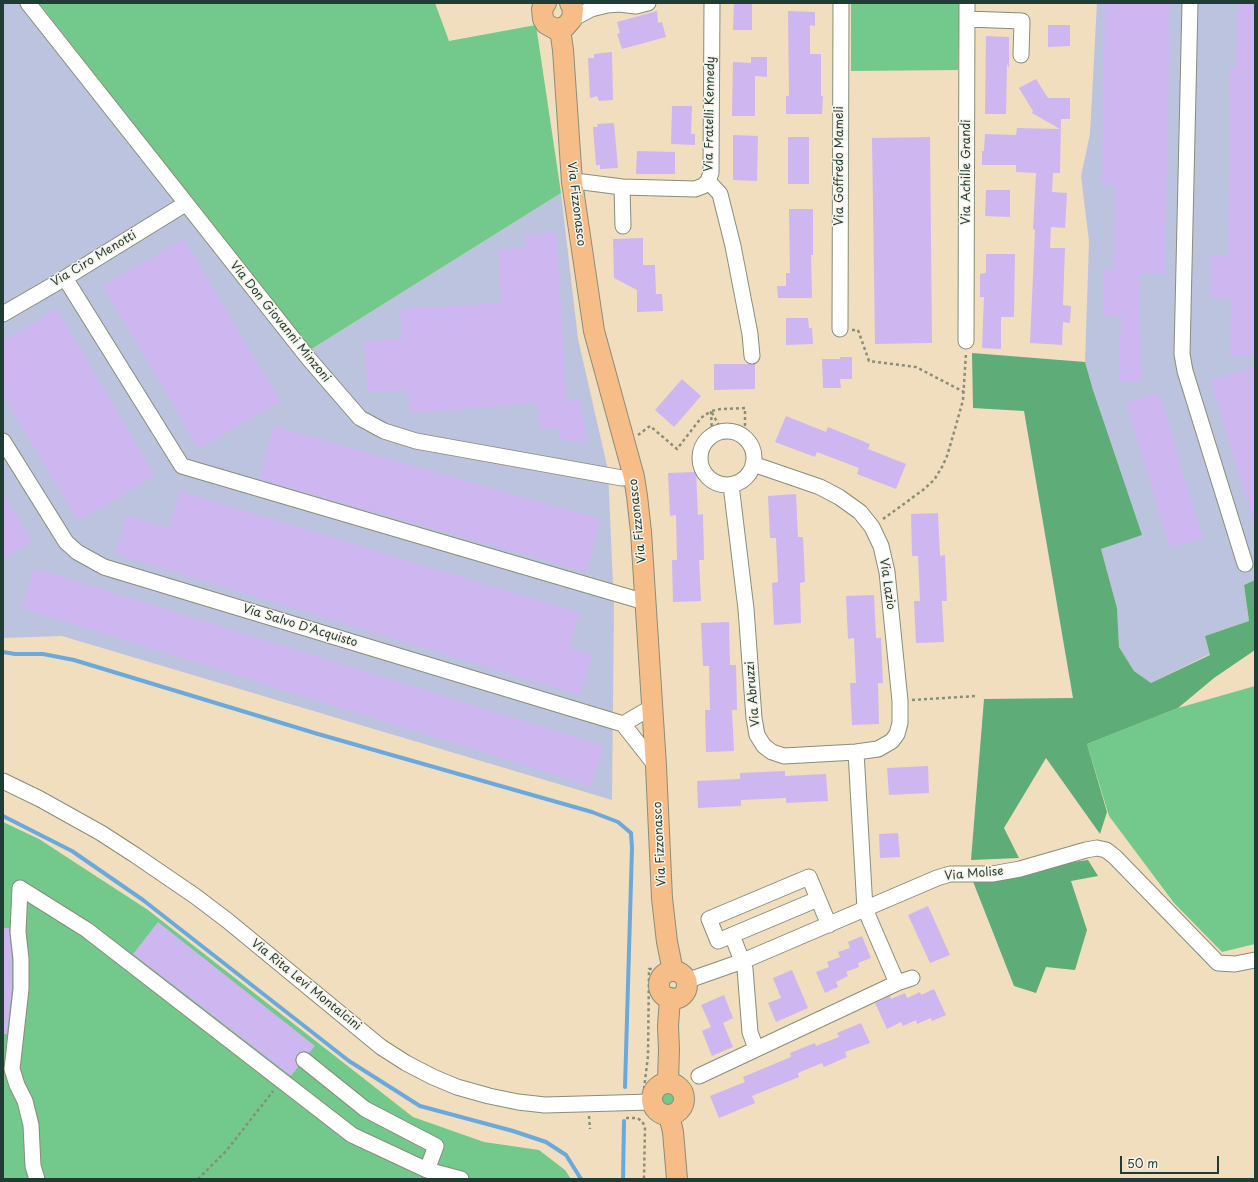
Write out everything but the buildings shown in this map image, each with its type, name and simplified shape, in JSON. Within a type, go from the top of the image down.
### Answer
[{"type":"main road","points":[[546,3],[542,8],[543,19],[550,27],[567,17]]},
{"type":"main road","name":"Via Fizzonasco","points":[[567,17],[563,50],[572,182],[594,331],[634,477],[637,496],[641,532],[656,766],[662,898],[667,942],[680,976]]},
{"type":"main road","points":[[668,1082],[668,1026],[670,998],[663,994],[660,990],[659,982],[664,974],[680,976]]},
{"type":"main road","points":[[668,1082],[674,1083],[682,1090],[684,1101],[679,1111],[674,1114],[664,1115],[644,1099],[651,1097],[655,1088],[659,1085],[668,1082]]},
{"type":"main road","points":[[669,1115],[673,1132],[677,1179]]},
{"type":"street","name":"Via Don Giovanni Minzoni","points":[[28,3],[309,360],[360,418],[384,431],[416,441],[622,478],[634,477]]},
{"type":"street","points":[[567,17],[607,4],[636,6],[648,3]]},
{"type":"street","name":"Via Fratelli Kennedy","points":[[572,182],[622,187],[695,188],[703,186],[708,181],[711,173],[712,3]]},
{"type":"street","name":"Via Goffredo Mameli","points":[[840,329],[842,3]]},
{"type":"street","name":"Via Achille Grandi","points":[[966,341],[968,3]]},
{"type":"street","points":[[1190,3],[1182,354],[1185,371],[1245,564]]},
{"type":"street","points":[[967,19],[1022,21],[1021,55]]},
{"type":"street","points":[[708,181],[720,194],[750,334],[752,356]]},
{"type":"street","points":[[622,187],[623,226]]},
{"type":"street","name":"Via Ciro Menotti","points":[[5,310],[65,278],[185,204]]},
{"type":"street","points":[[65,278],[182,466],[645,602]]},
{"type":"street","points":[[733,432],[742,436],[750,444],[753,454],[753,464],[749,474],[741,481],[731,485],[720,484],[711,480],[703,472],[700,463],[700,452],[704,442],[717,433],[733,432]]},
{"type":"street","name":"Via Salvo D'Acquisto","points":[[3,441],[57,530],[66,542],[77,552],[104,567],[623,724]]},
{"type":"street","name":"Via Lazio","points":[[753,464],[820,487],[839,497],[860,512],[872,526],[881,546],[887,572],[900,701],[900,723],[897,734],[892,741],[878,749],[856,752]]},
{"type":"street","name":"Via Abruzzi","points":[[731,485],[746,609],[754,718],[757,735],[764,746],[772,752],[784,756],[856,752]]},
{"type":"street","points":[[652,707],[623,724],[656,766]]},
{"type":"street","points":[[856,752],[865,909],[897,983]]},
{"type":"street","name":"Via Rita Levi Montalcini","points":[[3,781],[40,799],[100,833],[195,896],[228,921],[381,1046],[406,1063],[433,1077],[457,1087],[518,1102],[545,1104],[644,1099]]},
{"type":"street","name":"Via Molise","points":[[680,976],[743,961],[937,878],[950,874],[992,874],[1020,869],[1097,848],[1106,850],[1115,857],[1218,963],[1235,964],[1255,960]]},
{"type":"street","points":[[818,899],[718,941],[708,919],[809,877],[829,924]]},
{"type":"street","points":[[37,1179],[33,1166],[31,1125],[25,1101],[17,1085],[12,1069],[21,989],[21,959],[18,932],[20,888],[88,930],[352,1135],[427,1170],[461,1179]]},
{"type":"street","points":[[732,935],[743,961],[747,979],[750,1032],[756,1049]]},
{"type":"street","points":[[699,1076],[897,983],[912,978]]},
{"type":"street","points":[[304,1060],[365,1109],[436,1146],[427,1170]]},
{"type":"path","points":[[840,329],[858,330],[869,361],[916,367],[964,392]]},
{"type":"path","points":[[872,526],[923,490],[934,480],[947,456],[964,392],[966,374],[966,341]]},
{"type":"path","points":[[634,436],[650,426],[677,449],[701,418],[712,411],[745,408],[745,432],[742,436]]},
{"type":"path","points":[[712,411],[717,433]]},
{"type":"path","points":[[712,411],[717,433]]},
{"type":"path","points":[[900,701],[976,696]]},
{"type":"path","points":[[644,1099],[647,1070],[649,969]]},
{"type":"path","points":[[198,1179],[227,1150],[282,1080]]},
{"type":"path","points":[[636,1118],[642,1121],[645,1127],[644,1179]]},
{"type":"shaded area","points":[[3,3],[39,3],[310,350],[561,193],[578,339],[608,470],[614,607],[612,800],[62,636],[3,638]]},
{"type":"shaded area","points":[[1097,3],[1255,3],[1255,580],[1244,585],[1249,621],[1205,636],[1210,654],[1151,683],[1134,671],[1119,647],[1117,608],[1101,549],[1141,535],[1085,362],[1089,241],[1081,176],[1090,134]]},
{"type":"green space","points":[[39,3],[435,3],[449,41],[536,25],[561,193],[310,350]]},
{"type":"green space","points":[[851,3],[960,3],[958,70],[851,71]]},
{"type":"green space","points":[[972,353],[1085,362],[1142,535],[1101,549],[1117,608],[1119,647],[1134,671],[1151,683],[1210,655],[1205,636],[1249,621],[1244,585],[1255,580],[1255,650],[1214,678],[1178,708],[1087,744],[1107,812],[1100,834],[1046,758],[1004,828],[1019,858],[971,860],[984,699],[1073,698],[1024,411],[973,408]]},
{"type":"green space","points":[[1255,686],[1255,944],[1222,952],[1174,903],[1109,816],[1087,744],[1178,708]]},
{"type":"green space","points":[[3,822],[39,839],[148,910],[413,1117],[484,1142],[539,1150],[565,1170],[571,1179],[3,1179]]},
{"type":"green space","points":[[1088,860],[1098,876],[1071,881],[1087,930],[1075,970],[1046,967],[1036,993],[1014,986],[972,879],[1045,869]]},
{"type":"green space","points":[[668,1090],[674,1093],[677,1099],[674,1105],[668,1108],[662,1105],[659,1099],[662,1093]]},
{"type":"waterway","points":[[3,652],[15,654],[43,654],[74,660],[318,734],[592,812],[618,822],[631,833],[632,848],[625,1087]]},
{"type":"waterway","points":[[3,816],[72,851],[143,900],[349,1061],[420,1106],[513,1131],[546,1142],[566,1155],[581,1179]]},
{"type":"waterway","points":[[623,1179],[624,1121]]}]
